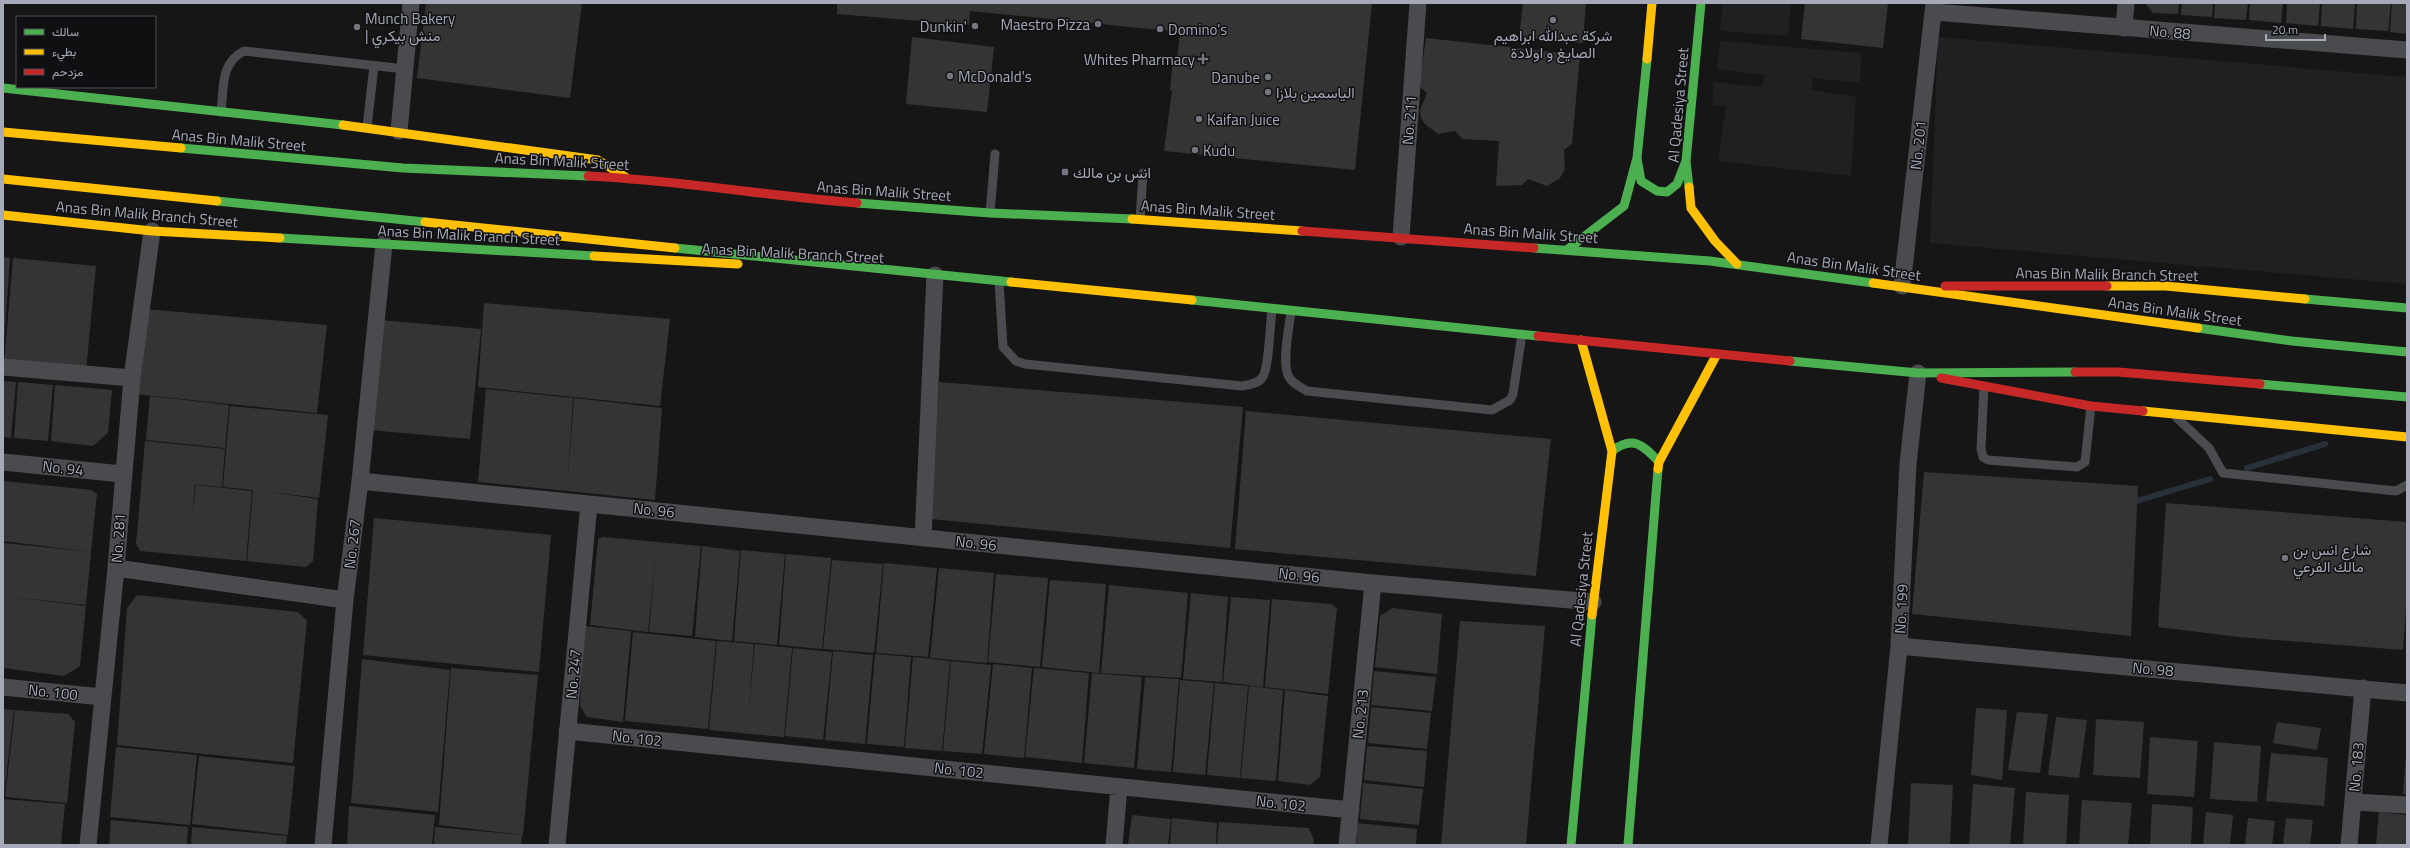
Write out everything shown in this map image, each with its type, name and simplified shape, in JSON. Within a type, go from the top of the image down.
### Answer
[{"type":"main road","points":[[1568,249],[1624,206],[1637,158],[1652,3]]},
{"type":"main road","name":"Al Qadesiya Street","points":[[1701,3],[1686,161],[1691,208],[1715,241],[1737,264]]},
{"type":"main road","points":[[3,88],[399,131],[598,160],[628,178]]},
{"type":"main road","name":"Anas Bin Malik Street","points":[[3,132],[403,168],[628,178],[794,198],[990,213],[1140,219],[1568,249],[1737,264],[2292,342],[2407,352]]},
{"type":"main road","points":[[1637,158],[1641,181],[1657,191],[1667,192],[1677,184],[1686,161]]},
{"type":"main road","points":[[3,179],[1291,312],[1918,373],[2118,372],[2407,397]]},
{"type":"main road","name":"Anas Bin Malik Branch Street","points":[[3,215],[152,231],[935,275]]},
{"type":"main road","name":"Anas Bin Malik Branch Street","points":[[1902,286],[2166,286],[2407,308]]},
{"type":"main road","name":"Al Qadesiya Street","points":[[1571,845],[1593,602],[1612,451],[1581,340]]},
{"type":"main road","points":[[1628,845],[1659,462],[1717,354]]},
{"type":"main road","points":[[1918,373],[2091,406],[2175,416],[2407,437]]},
{"type":"main road","points":[[1612,451],[1621,443],[1634,442],[1647,448],[1659,462]]},
{"type":"street","points":[[399,131],[412,3]]},
{"type":"street","name":"No. 211","points":[[1401,237],[1418,3]]},
{"type":"street","points":[[2124,28],[2126,3]]},
{"type":"street","name":"No. 88","points":[[1934,7],[2124,28],[2407,50]]},
{"type":"street","name":"No. 201","points":[[1902,286],[1934,7]]},
{"type":"street","name":"No. 281","points":[[88,845],[116,568],[122,474],[132,378],[152,231]]},
{"type":"street","name":"No. 267","points":[[323,845],[345,600],[360,481],[384,244]]},
{"type":"street","points":[[923,538],[935,275]]},
{"type":"street","points":[[3,366],[132,378]]},
{"type":"street","name":"No. 199","points":[[1879,845],[1899,646],[1908,464],[1918,373]]},
{"type":"street","name":"No. 94","points":[[3,462],[122,474]]},
{"type":"street","name":"No. 96","points":[[360,481],[1373,583],[1593,602]]},
{"type":"street","name":"No. 247","points":[[557,845],[589,504]]},
{"type":"street","points":[[116,568],[345,600]]},
{"type":"street","name":"No. 213","points":[[1347,845],[1373,583]]},
{"type":"street","name":"No. 98","points":[[1899,646],[2407,692]]},
{"type":"street","name":"No. 100","points":[[3,688],[102,697]]},
{"type":"street","name":"No. 183","points":[[2349,845],[2363,688]]},
{"type":"street","name":"No. 102","points":[[567,731],[1351,810]]},
{"type":"street","points":[[1114,845],[1119,787]]},
{"type":"street","points":[[2353,802],[2407,805]]},
{"type":"lane","points":[[221,112],[226,66],[234,56],[244,51],[405,69]]},
{"type":"lane","points":[[367,127],[374,66]]},
{"type":"lane","points":[[990,213],[995,154]]},
{"type":"lane","points":[[1140,219],[1142,173]]},
{"type":"lane","points":[[998,281],[1003,347],[1016,361],[1025,364],[1242,386],[1256,384],[1262,378],[1267,368],[1272,310]]},
{"type":"lane","points":[[1291,312],[1286,357],[1287,374],[1292,381],[1307,391],[1492,410],[1510,400],[1513,394],[1522,334]]},
{"type":"lane","points":[[1984,386],[1981,449],[1984,457],[1988,460],[2078,467],[2082,466],[2086,462],[2091,406]]},
{"type":"lane","points":[[2175,416],[2209,448],[2223,472],[2396,491],[2407,485]]},
{"type":"shaded area","points":[[1723,3],[1791,3],[1788,36],[1720,31]]},
{"type":"shaded area","points":[[1938,37],[2407,77],[2407,284],[1930,243]]},
{"type":"shaded area","points":[[1720,41],[1861,53],[1860,83],[1813,78],[1812,90],[1856,97],[1851,176],[1718,161],[1726,106],[1712,105],[1714,82],[1762,87],[1765,75],[1717,69]]},
{"type":"building","points":[[426,3],[582,3],[570,98],[417,78]]},
{"type":"building","name":"Danube","points":[[837,3],[1372,3],[1355,170],[1164,151],[1172,90],[1170,90],[1173,58],[1177,58],[1180,32],[970,11],[969,25],[837,14]]},
{"type":"building","name":"شركة عبدالله ابراهيم الصايغ و اولادة","points":[[1523,3],[1586,3],[1583,43],[1519,37]]},
{"type":"building","points":[[1805,3],[1888,3],[1883,48],[1801,39]]},
{"type":"building","points":[[2145,3],[2179,3],[2178,14],[2153,13]]},
{"type":"building","points":[[2182,3],[2213,3],[2212,17],[2181,15]]},
{"type":"building","points":[[2215,3],[2248,3],[2246,20],[2214,18]]},
{"type":"building","points":[[2250,3],[2283,3],[2281,23],[2249,20]]},
{"type":"building","points":[[2287,3],[2320,3],[2318,26],[2286,23]]},
{"type":"building","points":[[2322,3],[2355,3],[2353,29],[2321,26]]},
{"type":"building","points":[[2357,3],[2391,3],[2388,31],[2356,29]]},
{"type":"building","points":[[2392,3],[2407,3],[2407,34],[2390,32]]},
{"type":"building","name":"McDonald's","points":[[912,37],[994,47],[987,112],[906,104]]},
{"type":"building","points":[[1426,38],[1580,55],[1572,144],[1564,150],[1565,169],[1560,178],[1547,186],[1528,179],[1522,185],[1496,186],[1499,141],[1462,139],[1455,131],[1438,134],[1425,124],[1421,118],[1420,110],[1427,93],[1419,86]]},
{"type":"building","points":[[3,257],[10,258],[4,344],[3,344]]},
{"type":"building","points":[[13,258],[96,266],[86,371],[4,363]]},
{"type":"building","points":[[484,303],[670,319],[660,406],[478,387]]},
{"type":"building","points":[[145,309],[327,325],[317,413],[135,394]]},
{"type":"building","points":[[380,320],[481,329],[470,439],[370,430]]},
{"type":"building","points":[[3,381],[16,382],[11,438],[3,437]]},
{"type":"building","points":[[18,382],[53,385],[48,441],[14,438]]},
{"type":"building","points":[[939,382],[1243,407],[1230,548],[931,519]]},
{"type":"building","points":[[55,385],[112,390],[108,433],[93,446],[51,441]]},
{"type":"building","points":[[486,389],[573,398],[567,491],[478,482]]},
{"type":"building","points":[[150,396],[229,405],[225,448],[146,440]]},
{"type":"building","points":[[574,398],[662,408],[655,500],[567,491]]},
{"type":"building","points":[[230,406],[328,415],[319,498],[262,491],[318,499],[313,561],[306,567],[247,561],[253,490],[223,487]]},
{"type":"building","points":[[1246,411],[1551,439],[1536,576],[1235,549]]},
{"type":"building","points":[[145,441],[225,449],[222,487],[195,484],[192,517],[196,485],[252,491],[246,561],[140,551],[136,544]]},
{"type":"building","points":[[1924,472],[2138,486],[2131,636],[1912,614]]},
{"type":"building","points":[[3,481],[92,490],[97,494],[91,552],[3,541]]},
{"type":"building","name":"شارع انس بن مالك الفرعي","points":[[2166,503],[2407,522],[2407,593],[2403,650],[2239,637],[2158,627]]},
{"type":"building","points":[[374,518],[551,535],[539,672],[363,655]]},
{"type":"building","points":[[603,537],[701,546],[692,636],[649,632],[656,553],[648,632],[590,625],[598,539]]},
{"type":"building","points":[[3,543],[91,552],[86,605],[3,596]]},
{"type":"building","points":[[702,546],[740,551],[732,641],[695,637]]},
{"type":"building","points":[[741,550],[785,554],[777,645],[734,641]]},
{"type":"building","points":[[786,554],[831,558],[822,649],[779,645]]},
{"type":"building","points":[[832,560],[883,564],[874,653],[823,649]]},
{"type":"building","points":[[884,563],[937,568],[928,657],[876,653]]},
{"type":"building","points":[[939,568],[994,573],[987,663],[930,658]]},
{"type":"building","points":[[996,574],[1048,578],[1040,667],[988,662]]},
{"type":"building","points":[[1050,580],[1106,584],[1099,673],[1042,667]]},
{"type":"building","points":[[1109,585],[1188,593],[1181,678],[1101,673]]},
{"type":"building","points":[[1191,593],[1228,597],[1222,682],[1183,679]]},
{"type":"building","points":[[137,595],[298,612],[307,621],[293,763],[117,745],[127,608]]},
{"type":"building","points":[[3,596],[86,606],[80,666],[64,676],[3,668]]},
{"type":"building","points":[[1231,597],[1270,600],[1263,687],[1223,682]]},
{"type":"building","points":[[1272,599],[1331,604],[1337,608],[1328,694],[1265,687]]},
{"type":"building","points":[[1392,608],[1442,614],[1437,674],[1375,667],[1380,616]]},
{"type":"building","points":[[1460,621],[1545,626],[1526,845],[1441,845]]},
{"type":"building","points":[[584,626],[631,631],[623,722],[587,717],[580,706]]},
{"type":"building","points":[[633,632],[716,641],[708,729],[625,721]]},
{"type":"building","points":[[717,641],[754,644],[748,719],[755,644],[792,648],[784,737],[709,730]]},
{"type":"building","points":[[793,648],[832,652],[823,740],[785,736]]},
{"type":"building","points":[[833,651],[873,655],[865,744],[825,740]]},
{"type":"building","points":[[875,654],[911,657],[904,747],[867,744]]},
{"type":"building","points":[[913,657],[950,661],[942,751],[905,748]]},
{"type":"building","points":[[362,659],[450,670],[438,812],[351,803]]},
{"type":"building","points":[[951,661],[991,665],[982,754],[943,751]]},
{"type":"building","points":[[993,664],[1032,668],[1024,758],[984,754]]},
{"type":"building","points":[[451,668],[538,675],[523,835],[439,825]]},
{"type":"building","points":[[1034,668],[1089,673],[1082,763],[1025,757]]},
{"type":"building","points":[[1374,671],[1436,677],[1432,711],[1371,705]]},
{"type":"building","points":[[1092,673],[1142,677],[1134,768],[1084,763]]},
{"type":"building","points":[[1145,677],[1179,679],[1171,772],[1137,769]]},
{"type":"building","points":[[1180,680],[1214,683],[1205,775],[1173,772]]},
{"type":"building","points":[[1215,683],[1248,686],[1240,778],[1207,775]]},
{"type":"building","points":[[1249,686],[1283,690],[1276,781],[1241,778]]},
{"type":"building","points":[[1285,690],[1328,696],[1320,777],[1310,785],[1278,781]]},
{"type":"building","points":[[1371,707],[1431,713],[1427,749],[1368,743]]},
{"type":"building","points":[[1976,708],[2007,710],[2002,780],[1971,775]]},
{"type":"building","points":[[3,709],[14,710],[4,796],[3,796]]},
{"type":"building","points":[[15,710],[68,714],[75,722],[67,803],[5,797]]},
{"type":"building","points":[[2017,712],[2048,714],[2040,773],[2008,770]]},
{"type":"building","points":[[2056,717],[2087,720],[2079,778],[2048,775]]},
{"type":"building","points":[[2096,719],[2144,722],[2140,778],[2093,775]]},
{"type":"building","points":[[2277,722],[2321,728],[2317,750],[2273,743]]},
{"type":"building","points":[[2150,737],[2198,741],[2194,797],[2147,794]]},
{"type":"building","points":[[2214,742],[2261,746],[2257,802],[2210,799]]},
{"type":"building","points":[[1367,746],[1427,751],[1424,787],[1364,780]]},
{"type":"building","points":[[116,747],[197,755],[190,825],[110,817]]},
{"type":"building","points":[[2271,753],[2328,758],[2324,806],[2266,801]]},
{"type":"building","points":[[2407,755],[2407,795],[2403,794]]},
{"type":"building","points":[[199,756],[295,766],[288,835],[192,824]]},
{"type":"building","points":[[1363,783],[1423,789],[1419,825],[1360,819]]},
{"type":"building","points":[[1911,783],[1953,785],[1950,845],[1908,845]]},
{"type":"building","points":[[1973,784],[2015,788],[2010,845],[1969,845]]},
{"type":"building","points":[[2026,792],[2069,795],[2066,845],[2023,845]]},
{"type":"building","points":[[3,799],[65,804],[61,845],[3,845]]},
{"type":"building","points":[[2082,800],[2132,803],[2128,845],[2079,845]]},
{"type":"building","points":[[2152,804],[2193,807],[2191,845],[2150,845]]},
{"type":"building","points":[[349,806],[435,815],[432,845],[347,845]]},
{"type":"building","points":[[2206,812],[2233,815],[2230,845],[2203,845]]},
{"type":"building","points":[[2379,812],[2407,815],[2407,845],[2376,845]]},
{"type":"building","points":[[1132,815],[1171,819],[1168,845],[1128,845]]},
{"type":"building","points":[[1172,818],[1217,823],[1216,845],[1170,845]]},
{"type":"building","points":[[2248,818],[2275,821],[2272,845],[2245,845]]},
{"type":"building","points":[[2286,818],[2313,820],[2310,845],[2283,845]]},
{"type":"building","points":[[111,820],[188,827],[187,845],[109,845]]},
{"type":"building","points":[[1219,822],[1309,828],[1314,840],[1313,845],[1217,845]]},
{"type":"building","points":[[1357,823],[1417,829],[1416,845],[1356,845]]},
{"type":"building","points":[[192,827],[287,836],[286,845],[191,845]]},
{"type":"building","points":[[435,827],[522,835],[521,845],[434,845]]},
{"type":"waterway","points":[[2247,468],[2325,444]]},
{"type":"waterway","points":[[2130,503],[2210,479]]},
{"type":"traffic: fast","points":[[1689,187],[1686,161],[1701,3]]},
{"type":"traffic: fast","points":[[1568,249],[1624,206],[1637,158],[1647,59]]},
{"type":"traffic: fast","points":[[3,88],[343,125]]},
{"type":"traffic: fast","points":[[181,148],[403,168],[588,176]]},
{"type":"traffic: fast","points":[[1637,158],[1641,181],[1657,191],[1667,192],[1677,184],[1686,161]]},
{"type":"traffic: fast","points":[[217,201],[425,222]]},
{"type":"traffic: fast","points":[[857,203],[990,213],[1132,219]]},
{"type":"traffic: fast","points":[[280,238],[594,256]]},
{"type":"traffic: fast","points":[[675,248],[1011,282]]},
{"type":"traffic: fast","points":[[1534,248],[1710,261],[1873,283]]},
{"type":"traffic: fast","points":[[2305,299],[2407,308]]},
{"type":"traffic: fast","points":[[1192,300],[1538,336]]},
{"type":"traffic: fast","points":[[2198,328],[2292,341],[2407,352]]},
{"type":"traffic: fast","points":[[1790,361],[1918,373],[2075,372]]},
{"type":"traffic: fast","points":[[2260,384],[2407,397]]},
{"type":"traffic: fast","points":[[1612,451],[1619,446],[1626,444],[1637,444],[1648,451],[1659,462]]},
{"type":"traffic: fast","points":[[1628,845],[1658,469]]},
{"type":"traffic: fast","points":[[1571,845],[1592,615]]},
{"type":"traffic: slow","points":[[1647,59],[1652,3]]},
{"type":"traffic: slow","points":[[343,125],[598,160],[627,178]]},
{"type":"traffic: slow","points":[[3,132],[181,148]]},
{"type":"traffic: slow","points":[[3,179],[217,201]]},
{"type":"traffic: slow","points":[[1689,187],[1691,208],[1715,241],[1737,264]]},
{"type":"traffic: slow","points":[[3,215],[152,231],[280,238]]},
{"type":"traffic: slow","points":[[1132,219],[1302,231]]},
{"type":"traffic: slow","points":[[425,222],[675,248]]},
{"type":"traffic: slow","points":[[594,256],[738,264]]},
{"type":"traffic: slow","points":[[1011,282],[1192,300]]},
{"type":"traffic: slow","points":[[1873,283],[2198,328]]},
{"type":"traffic: slow","points":[[2107,286],[2166,286],[2305,299]]},
{"type":"traffic: slow","points":[[1581,340],[1612,451],[1592,615]]},
{"type":"traffic: slow","points":[[1658,469],[1659,462],[1717,354]]},
{"type":"traffic: slow","points":[[2143,411],[2407,437]]},
{"type":"traffic: jam","points":[[588,176],[689,184],[857,203]]},
{"type":"traffic: jam","points":[[1302,231],[1534,248]]},
{"type":"traffic: jam","points":[[1945,286],[2107,286]]},
{"type":"traffic: jam","points":[[1538,336],[1790,361]]},
{"type":"traffic: jam","points":[[2075,372],[2118,372],[2260,384]]},
{"type":"traffic: jam","points":[[1941,378],[2091,406],[2143,411]]},
{"type":"place","name":"شركة عبدالله ابراهيم الصايغ و اولادة","points":[[1553,20]]},
{"type":"place","name":"Maestro Pizza","points":[[1098,24]]},
{"type":"place","name":"Dunkin'","points":[[975,26]]},
{"type":"place","name":"Munch Bakery | منش بيكري","points":[[357,27]]},
{"type":"place","name":"Domino's","points":[[1160,29]]},
{"type":"place","name":"Whites Pharmacy","points":[[1203,59]]},
{"type":"place","name":"McDonald's","points":[[950,76]]},
{"type":"place","name":"Danube","points":[[1268,77]]},
{"type":"place","name":"الياسمين بلازا","points":[[1268,92]]},
{"type":"place","name":"Kaifan Juice","points":[[1199,119]]},
{"type":"place","name":"Kudu","points":[[1195,150]]},
{"type":"place","name":"انس بن مالك","points":[[1065,172]]},
{"type":"place","name":"شارع انس بن مالك الفرعي","points":[[2285,558]]}]
